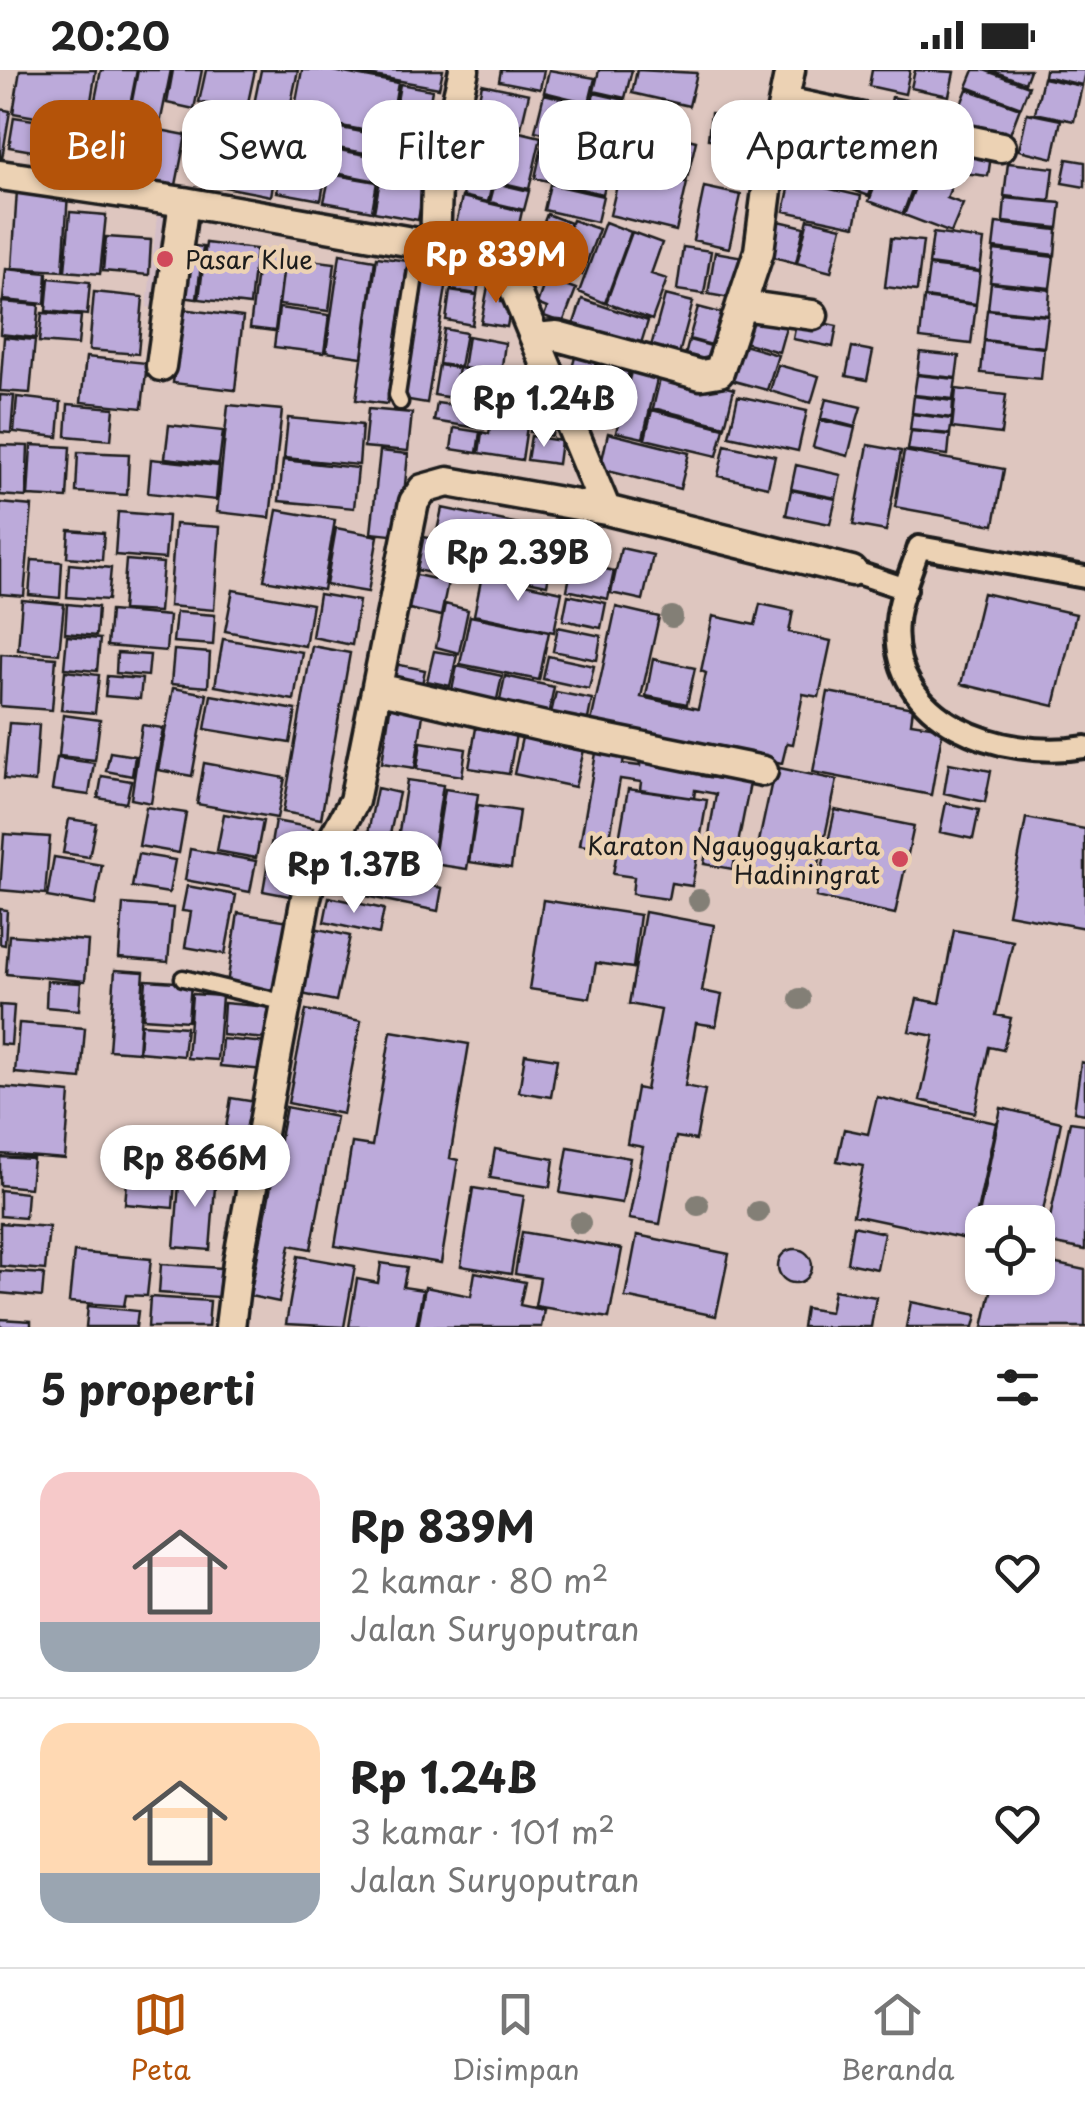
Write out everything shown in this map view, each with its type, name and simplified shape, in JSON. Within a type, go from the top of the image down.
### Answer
[{"type":"street","points":[[427,244],[464,70]]},
{"type":"street","points":[[785,100],[790,70]]},
{"type":"street","points":[[974,141],[1001,147]]},
{"type":"street","points":[[0,174],[427,244],[483,258],[502,267],[536,338],[606,510]]},
{"type":"street","points":[[536,338],[557,336],[653,365],[710,376],[719,372],[759,251],[767,190]]},
{"type":"street","points":[[161,366],[184,202]]},
{"type":"street","points":[[742,305],[813,315]]},
{"type":"street","points":[[230,1327],[238,1262],[306,897],[311,879],[354,801],[414,502],[424,489],[448,482],[606,510],[852,571],[906,589]]},
{"type":"street","points":[[1085,578],[919,546],[896,620],[909,685],[930,711],[962,732],[1042,752],[1085,747]]},
{"type":"street","points":[[377,688],[763,771]]},
{"type":"lane","points":[[400,402],[396,396],[427,244]]},
{"type":"lane","points":[[184,978],[286,1003]]},
{"type":"shaded area","name":"Pasar Klue","points":[[158,208],[182,211],[171,310],[147,307]]},
{"type":"building","points":[[20,70],[96,70],[91,100],[30,100],[30,116],[13,113]]},
{"type":"building","points":[[101,70],[137,70],[131,100],[95,100]]},
{"type":"building","points":[[138,70],[171,70],[162,114],[162,100],[132,100]]},
{"type":"building","points":[[173,70],[202,70],[196,100],[182,100],[182,106],[167,103]]},
{"type":"building","points":[[206,70],[255,70],[249,100],[199,100]]},
{"type":"building","points":[[261,70],[298,70],[292,100],[255,100]]},
{"type":"building","points":[[302,70],[328,70],[398,83],[395,100],[362,100],[362,130],[342,126],[342,100],[296,100]]},
{"type":"building","points":[[341,70],[443,70],[439,88]]},
{"type":"building","points":[[501,70],[544,70],[540,89],[499,81]]},
{"type":"building","points":[[549,70],[595,78],[590,100],[544,92]]},
{"type":"building","points":[[599,70],[632,70],[625,98],[594,91]]},
{"type":"building","points":[[637,70],[697,73],[690,100],[663,100],[632,93]]},
{"type":"building","points":[[872,70],[910,70],[905,94],[869,86]]},
{"type":"building","points":[[915,70],[954,72],[949,96],[911,88]]},
{"type":"building","points":[[974,70],[1029,86],[1021,107],[967,87]]},
{"type":"building","points":[[990,70],[1030,70],[1025,83]]},
{"type":"building","points":[[1045,70],[1085,72],[1082,85],[1044,76]]},
{"type":"building","points":[[1043,78],[1082,86],[1074,121],[1035,113]]},
{"type":"building","points":[[400,84],[432,90],[430,100],[397,100]]},
{"type":"building","points":[[482,84],[529,94],[521,128],[519,100],[479,100]]},
{"type":"building","points":[[967,89],[1020,108],[1007,142],[974,130],[974,100],[963,100]]},
{"type":"building","points":[[594,93],[625,100],[592,100]]},
{"type":"building","points":[[544,94],[569,100],[543,100]]},
{"type":"building","points":[[0,109],[10,111],[2,159],[0,158]]},
{"type":"building","points":[[1027,113],[1061,120],[1053,158],[1019,150]]},
{"type":"building","points":[[14,117],[30,119],[30,151],[9,147]]},
{"type":"building","points":[[342,128],[362,132],[362,152],[342,149]]},
{"type":"building","points":[[162,130],[182,134],[175,190],[162,187]]},
{"type":"building","points":[[519,132],[539,137],[529,189],[519,187]]},
{"type":"building","points":[[342,150],[362,154],[362,178],[342,174]]},
{"type":"building","points":[[974,154],[991,156],[988,176],[974,174]]},
{"type":"building","points":[[1067,159],[1085,162],[1085,187],[1062,183]]},
{"type":"building","points":[[1008,163],[1054,168],[1050,201],[1004,196]]},
{"type":"building","points":[[342,176],[362,179],[362,190],[376,190],[372,211],[324,202],[327,190],[342,190]]},
{"type":"building","points":[[704,187],[741,195],[729,248],[693,240]]},
{"type":"building","points":[[17,190],[68,193],[63,271],[12,268]]},
{"type":"building","points":[[240,190],[272,190],[271,196]]},
{"type":"building","points":[[277,190],[323,190],[321,200]]},
{"type":"building","points":[[378,190],[424,190],[418,220],[374,212]]},
{"type":"building","points":[[464,190],[491,190],[488,202],[463,196]]},
{"type":"building","points":[[493,190],[529,191],[524,210],[490,202]]},
{"type":"building","points":[[549,190],[576,190],[603,196],[597,222],[544,210]]},
{"type":"building","points":[[616,190],[685,190],[676,231],[610,215]]},
{"type":"building","points":[[789,190],[835,190],[861,196],[855,226],[784,211]]},
{"type":"building","points":[[873,190],[912,190],[903,214],[869,201]]},
{"type":"building","points":[[914,190],[950,190],[947,198],[963,204],[951,233],[904,215]]},
{"type":"building","points":[[462,197],[522,211],[514,247],[454,233]]},
{"type":"building","points":[[1005,198],[1061,203],[1058,228],[1003,222]]},
{"type":"building","points":[[70,212],[106,215],[100,274],[65,271]]},
{"type":"building","points":[[547,214],[570,223],[554,265],[531,256]]},
{"type":"building","points":[[808,219],[842,227],[831,272],[797,263]]},
{"type":"building","points":[[572,220],[599,229],[582,275],[556,265]]},
{"type":"building","points":[[779,221],[804,227],[796,263],[770,256]]},
{"type":"building","points":[[605,222],[631,232],[605,303],[579,292]]},
{"type":"building","points":[[996,223],[1057,230],[1055,255],[993,248]]},
{"type":"building","points":[[632,232],[662,243],[651,274],[667,279],[652,320],[606,303]]},
{"type":"building","points":[[933,233],[984,240],[980,271],[929,264]]},
{"type":"building","points":[[106,237],[151,240],[149,275],[103,271]]},
{"type":"building","points":[[891,238],[923,241],[917,291],[885,287]]},
{"type":"building","points":[[206,243],[256,249],[250,305],[199,299]]},
{"type":"building","points":[[180,244],[203,247],[197,299],[174,296]]},
{"type":"building","points":[[683,247],[711,251],[704,294],[677,290]]},
{"type":"building","points":[[994,250],[1054,257],[1050,288],[990,282]]},
{"type":"building","points":[[715,252],[749,258],[741,300],[708,294]]},
{"type":"building","points":[[340,254],[375,260],[362,357],[326,352]]},
{"type":"building","points":[[259,255],[284,257],[275,331],[250,328]]},
{"type":"building","points":[[285,257],[335,263],[329,311],[279,305]]},
{"type":"building","points":[[377,257],[408,261],[387,404],[356,400]]},
{"type":"building","points":[[426,259],[450,263],[427,403],[403,399]]},
{"type":"building","points":[[455,265],[481,269],[477,294],[451,290]]},
{"type":"building","points":[[929,266],[980,272],[976,304],[925,297]]},
{"type":"building","points":[[6,269],[47,273],[45,304],[3,300]]},
{"type":"building","points":[[49,278],[90,282],[87,315],[46,311]]},
{"type":"building","points":[[546,278],[576,289],[563,323],[544,316],[547,308],[537,304]]},
{"type":"building","points":[[489,281],[504,283],[501,302],[511,304],[507,327],[481,323]]},
{"type":"building","points":[[991,283],[1050,290],[1048,315],[988,309]]},
{"type":"building","points":[[450,291],[477,295],[472,325],[446,320]]},
{"type":"building","points":[[94,292],[143,297],[138,354],[89,350]]},
{"type":"building","points":[[665,295],[693,302],[677,362],[649,354]]},
{"type":"building","points":[[924,298],[976,305],[971,344],[920,338]]},
{"type":"building","points":[[582,299],[648,321],[638,353],[571,332]]},
{"type":"building","points":[[2,302],[39,305],[36,338],[0,334]]},
{"type":"building","points":[[698,307],[732,316],[723,348],[689,339]]},
{"type":"building","points":[[279,308],[329,315],[324,353],[274,347]]},
{"type":"building","points":[[182,309],[243,317],[235,390],[173,383]]},
{"type":"building","points":[[987,310],[1048,316],[1044,347],[984,340]]},
{"type":"building","points":[[42,313],[81,316],[78,345],[39,342]]},
{"type":"building","points":[[747,316],[786,327],[779,352],[740,341]]},
{"type":"building","points":[[797,318],[837,326],[833,347],[793,339]]},
{"type":"building","points":[[444,329],[466,333],[460,367],[439,364]]},
{"type":"building","points":[[468,336],[505,343],[501,374],[463,368]]},
{"type":"building","points":[[4,337],[35,340],[30,393],[0,391]]},
{"type":"building","points":[[689,340],[722,349],[716,373],[683,364]]},
{"type":"building","points":[[984,341],[1044,348],[1041,379],[981,373]]},
{"type":"building","points":[[733,342],[778,355],[767,390],[723,378]]},
{"type":"building","points":[[852,347],[873,351],[867,380],[846,376]]},
{"type":"building","points":[[577,350],[598,355],[587,395],[566,390]]},
{"type":"building","points":[[920,352],[959,356],[956,378],[917,374]]},
{"type":"building","points":[[599,355],[631,363],[617,416],[585,408]]},
{"type":"building","points":[[86,357],[147,363],[142,408],[81,402]]},
{"type":"building","points":[[633,364],[659,371],[643,438],[616,432]]},
{"type":"building","points":[[439,365],[458,368],[453,398],[434,395]]},
{"type":"building","points":[[778,365],[819,376],[811,403],[770,391]]},
{"type":"building","points":[[459,368],[500,375],[495,408],[453,401]]},
{"type":"building","points":[[662,371],[734,389],[725,426],[653,408]]},
{"type":"building","points":[[917,375],[956,379],[953,399],[914,395]]},
{"type":"building","points":[[956,389],[1006,395],[1001,434],[952,428]]},
{"type":"building","points":[[516,391],[532,393],[522,460],[479,453],[482,432],[489,434],[493,411],[512,414]]},
{"type":"building","points":[[0,395],[14,396],[11,433],[0,432]]},
{"type":"building","points":[[738,396],[807,411],[798,451],[729,436]]},
{"type":"building","points":[[914,396],[953,401],[952,418],[912,413]]},
{"type":"building","points":[[17,397],[61,402],[58,437],[14,432]]},
{"type":"building","points":[[536,398],[557,401],[552,436],[530,432]]},
{"type":"building","points":[[826,399],[861,407],[855,427],[821,418]]},
{"type":"building","points":[[437,403],[487,410],[484,429],[434,421]]},
{"type":"building","points":[[68,404],[114,408],[111,440],[66,436]]},
{"type":"building","points":[[228,405],[282,410],[270,518],[217,512]]},
{"type":"building","points":[[368,409],[412,413],[408,451],[364,447]]},
{"type":"building","points":[[652,410],[724,428],[717,456],[645,439]]},
{"type":"building","points":[[912,414],[952,419],[950,434],[910,430]]},
{"type":"building","points":[[288,418],[362,425],[359,465],[284,458]]},
{"type":"building","points":[[820,420],[855,428],[848,456],[813,447]]},
{"type":"building","points":[[169,425],[223,431],[219,464],[165,458]]},
{"type":"building","points":[[454,428],[480,432],[477,453],[451,449]]},
{"type":"building","points":[[911,431],[950,435],[948,455],[908,450]]},
{"type":"building","points":[[608,433],[689,453],[680,489],[600,469]]},
{"type":"building","points":[[531,436],[561,441],[558,464],[527,460]]},
{"type":"building","points":[[0,445],[28,446],[26,497],[0,495]]},
{"type":"building","points":[[31,445],[70,447],[67,498],[28,496]]},
{"type":"building","points":[[725,445],[775,456],[768,487],[718,476]]},
{"type":"building","points":[[868,445],[901,451],[886,531],[853,525]]},
{"type":"building","points":[[380,451],[408,454],[400,536],[371,533]]},
{"type":"building","points":[[904,451],[1004,469],[994,525],[895,507]]},
{"type":"building","points":[[78,452],[129,454],[127,495],[76,492]]},
{"type":"building","points":[[151,459],[219,466],[216,500],[148,493]]},
{"type":"building","points":[[283,460],[358,468],[354,508],[279,501]]},
{"type":"building","points":[[796,465],[841,475],[836,498],[791,489]]},
{"type":"building","points":[[791,490],[836,499],[830,524],[786,515]]},
{"type":"building","points":[[0,503],[32,506],[24,596],[0,594]]},
{"type":"building","points":[[442,508],[519,524],[513,552],[436,536]]},
{"type":"building","points":[[277,510],[335,520],[323,590],[264,580]]},
{"type":"building","points":[[118,512],[168,516],[165,559],[115,555]]},
{"type":"building","points":[[175,524],[220,527],[214,610],[169,606]]},
{"type":"building","points":[[336,528],[378,536],[368,592],[326,585]]},
{"type":"building","points":[[69,530],[104,533],[102,560],[67,557]]},
{"type":"building","points":[[419,536],[457,544],[450,577],[412,569]]},
{"type":"building","points":[[460,544],[484,549],[480,567],[456,563]]},
{"type":"building","points":[[621,548],[653,555],[643,600],[611,593]]},
{"type":"building","points":[[492,551],[551,563],[547,585],[488,573]]},
{"type":"building","points":[[32,560],[62,562],[60,598],[29,595]]},
{"type":"building","points":[[126,560],[163,563],[159,612],[122,610]]},
{"type":"building","points":[[573,562],[614,571],[608,599],[567,590]]},
{"type":"building","points":[[69,564],[111,568],[108,600],[67,597]]},
{"type":"building","points":[[412,574],[448,582],[441,616],[405,608]]},
{"type":"building","points":[[482,575],[562,592],[554,632],[474,615]]},
{"type":"building","points":[[233,590],[312,604],[305,646],[225,631]]},
{"type":"building","points":[[983,593],[1076,614],[1054,706],[961,684]]},
{"type":"building","points":[[319,594],[359,601],[352,645],[312,637]]},
{"type":"building","points":[[568,595],[606,603],[601,628],[563,620]]},
{"type":"building","points":[[22,600],[64,604],[59,654],[18,650]]},
{"type":"building","points":[[67,604],[98,607],[96,636],[65,633]]},
{"type":"building","points":[[445,604],[468,610],[459,653],[436,647]]},
{"type":"building","points":[[760,604],[793,611],[789,632],[831,641],[819,697],[803,694],[793,744],[787,743],[782,763],[591,722],[616,607],[659,617],[641,697],[698,709],[706,673],[701,671],[713,616],[755,625]]},
{"type":"building","points":[[110,611],[169,616],[166,651],[107,646]]},
{"type":"building","points":[[176,612],[215,615],[213,645],[173,642]]},
{"type":"building","points":[[470,616],[549,632],[539,680],[460,664]]},
{"type":"building","points":[[558,627],[601,636],[597,660],[553,651]]},
{"type":"building","points":[[67,636],[100,639],[97,671],[64,668]]},
{"type":"building","points":[[223,639],[302,652],[294,700],[215,686]]},
{"type":"building","points":[[312,646],[350,653],[321,819],[283,812]]},
{"type":"building","points":[[174,650],[210,653],[208,687],[171,684]]},
{"type":"building","points":[[434,651],[457,655],[450,686],[427,681]]},
{"type":"building","points":[[117,653],[150,655],[148,676],[116,673]]},
{"type":"building","points":[[1,654],[56,658],[52,710],[0,706]]},
{"type":"building","points":[[548,656],[594,666],[589,689],[543,679]]},
{"type":"building","points":[[653,659],[695,668],[687,704],[646,696]]},
{"type":"building","points":[[390,663],[425,670],[421,689],[386,682]]},
{"type":"building","points":[[457,666],[502,676],[496,704],[451,695]]},
{"type":"building","points":[[65,671],[99,675],[95,713],[61,710]]},
{"type":"building","points":[[107,676],[142,679],[140,699],[105,696]]},
{"type":"building","points":[[505,676],[554,687],[547,720],[498,710]]},
{"type":"building","points":[[173,688],[207,694],[192,776],[158,770]]},
{"type":"building","points":[[556,692],[592,699],[586,729],[549,722]]},
{"type":"building","points":[[828,692],[913,708],[911,723],[943,728],[931,795],[813,772]]},
{"type":"building","points":[[211,695],[296,710],[290,743],[205,729]]},
{"type":"building","points":[[391,702],[424,708],[415,768],[382,763]]},
{"type":"building","points":[[63,715],[100,720],[95,760],[59,756]]},
{"type":"building","points":[[9,723],[39,725],[35,782],[4,779]]},
{"type":"building","points":[[142,725],[163,728],[151,803],[131,799]]},
{"type":"building","points":[[476,728],[516,734],[509,774],[469,768]]},
{"type":"building","points":[[523,733],[585,746],[575,787],[514,774]]},
{"type":"building","points":[[421,742],[466,749],[462,776],[417,769]]},
{"type":"building","points":[[110,752],[135,756],[132,776],[106,771]]},
{"type":"building","points":[[596,753],[624,757],[623,764],[640,766],[641,756],[704,767],[702,776],[750,783],[733,869],[704,864],[716,794],[695,790],[694,798],[640,790],[641,782],[620,779],[608,849],[580,845]]},
{"type":"building","points":[[57,758],[94,763],[89,795],[52,790]]},
{"type":"building","points":[[204,763],[285,778],[277,818],[197,804]]},
{"type":"building","points":[[949,763],[991,771],[985,802],[944,793]]},
{"type":"building","points":[[775,767],[837,780],[814,887],[752,874]]},
{"type":"building","points":[[102,776],[131,781],[126,803],[98,798]]},
{"type":"building","points":[[407,780],[443,785],[431,863],[395,857]]},
{"type":"building","points":[[377,788],[399,793],[385,857],[364,853]]},
{"type":"building","points":[[445,789],[478,794],[467,869],[433,864]]},
{"type":"building","points":[[628,789],[707,800],[692,886],[671,883],[668,899],[632,894],[634,877],[613,874]]},
{"type":"building","points":[[946,803],[979,810],[973,839],[940,832]]},
{"type":"building","points":[[478,805],[519,811],[511,868],[469,862]]},
{"type":"building","points":[[146,807],[186,813],[179,853],[139,846]]},
{"type":"building","points":[[835,810],[914,826],[895,914],[816,897]]},
{"type":"building","points":[[224,814],[263,821],[256,858],[217,851]]},
{"type":"building","points":[[1026,818],[1085,829],[1085,928],[1008,914]]},
{"type":"building","points":[[69,819],[96,823],[89,857],[63,853]]},
{"type":"building","points":[[275,821],[313,828],[300,898],[263,891]]},
{"type":"building","points":[[4,834],[50,837],[45,894],[0,890]]},
{"type":"building","points":[[190,849],[256,861],[250,892],[185,880]]},
{"type":"building","points":[[138,854],[175,860],[169,893],[132,887]]},
{"type":"building","points":[[54,857],[102,865],[95,905],[47,897]]},
{"type":"building","points":[[370,873],[442,888],[438,911],[365,896]]},
{"type":"building","points":[[187,886],[236,895],[225,954],[185,947],[191,912],[182,911]]},
{"type":"building","points":[[329,897],[384,909],[379,934],[324,922]]},
{"type":"building","points":[[543,900],[640,915],[633,968],[596,963],[590,998],[529,989]]},
{"type":"building","points":[[123,904],[173,908],[168,962],[119,958]]},
{"type":"building","points":[[0,909],[7,910],[5,945],[0,944]]},
{"type":"building","points":[[645,912],[714,925],[702,991],[722,995],[716,1026],[696,1023],[685,1086],[705,1090],[696,1140],[676,1137],[660,1224],[629,1219],[643,1147],[627,1144],[637,1088],[646,1090],[661,1010],[629,1004]]},
{"type":"building","points":[[238,913],[296,922],[285,993],[227,984]]},
{"type":"building","points":[[305,926],[350,936],[336,1001],[292,992]]},
{"type":"building","points":[[954,930],[1013,941],[996,1015],[1011,1018],[1003,1050],[989,1047],[975,1113],[920,1100],[934,1036],[909,1031],[917,999],[940,1003]]},
{"type":"building","points":[[9,935],[88,941],[85,981],[6,974]]},
{"type":"building","points":[[115,970],[144,972],[138,1052],[109,1050]]},
{"type":"building","points":[[146,980],[191,983],[188,1021],[143,1018]]},
{"type":"building","points":[[47,981],[81,983],[79,1010],[46,1007]]},
{"type":"building","points":[[192,994],[222,996],[217,1060],[187,1058]]},
{"type":"building","points":[[224,1003],[270,1007],[267,1039],[222,1035]]},
{"type":"building","points":[[0,1005],[14,1006],[11,1045],[0,1044]]},
{"type":"building","points":[[306,1010],[361,1021],[343,1114],[288,1103]]},
{"type":"building","points":[[19,1023],[85,1028],[81,1079],[15,1073]]},
{"type":"building","points":[[141,1024],[186,1027],[183,1056],[139,1052]]},
{"type":"building","points":[[391,1031],[469,1044],[450,1158],[458,1160],[441,1263],[335,1246],[352,1143],[372,1146]]},
{"type":"building","points":[[222,1039],[267,1043],[265,1070],[220,1066]]},
{"type":"building","points":[[525,1054],[557,1059],[551,1097],[519,1092]]},
{"type":"building","points":[[1081,1062],[1085,1063],[1085,1114],[1074,1112]]},
{"type":"building","points":[[0,1087],[70,1093],[65,1159],[0,1154]]},
{"type":"building","points":[[877,1097],[996,1123],[978,1205],[965,1205],[965,1239],[853,1215],[863,1166],[837,1161],[844,1129],[868,1134]]},
{"type":"building","points":[[231,1098],[262,1103],[255,1152],[223,1147]]},
{"type":"building","points":[[286,1107],[336,1117],[311,1249],[290,1245],[279,1302],[250,1296]]},
{"type":"building","points":[[1001,1108],[1061,1122],[1044,1205],[981,1205]]},
{"type":"building","points":[[1070,1122],[1085,1124],[1085,1250],[1055,1244],[1053,1205]]},
{"type":"building","points":[[568,1147],[630,1158],[622,1203],[560,1193]]},
{"type":"building","points":[[130,1149],[177,1152],[173,1208],[125,1204]]},
{"type":"building","points":[[495,1149],[554,1159],[550,1187],[490,1178]]},
{"type":"building","points":[[0,1157],[33,1159],[30,1188],[0,1185]]},
{"type":"building","points":[[180,1171],[216,1174],[210,1250],[174,1247]]},
{"type":"building","points":[[473,1188],[524,1196],[511,1274],[461,1266]]},
{"type":"building","points":[[0,1190],[27,1193],[25,1218],[0,1216]]},
{"type":"building","points":[[0,1223],[49,1227],[45,1270],[0,1266]]},
{"type":"building","points":[[853,1226],[884,1233],[877,1269],[847,1263]]},
{"type":"building","points":[[522,1232],[622,1249],[609,1318],[535,1306],[540,1278],[515,1274]]},
{"type":"building","points":[[637,1235],[729,1254],[716,1316],[625,1297]]},
{"type":"building","points":[[795,1249],[807,1254],[812,1266],[807,1278],[795,1283],[783,1278],[778,1266],[783,1254]]},
{"type":"building","points":[[74,1252],[151,1259],[147,1296],[126,1295],[124,1306],[69,1302]]},
{"type":"building","points":[[298,1256],[355,1266],[344,1327],[286,1324]]},
{"type":"building","points":[[381,1263],[407,1267],[403,1287],[423,1290],[416,1327],[349,1327],[357,1279],[378,1283]]},
{"type":"building","points":[[161,1264],[221,1268],[218,1297],[159,1293]]},
{"type":"building","points":[[1055,1264],[1085,1270],[1085,1327],[983,1327],[990,1295],[1055,1295]]},
{"type":"building","points":[[0,1271],[44,1274],[42,1297],[0,1293]]},
{"type":"building","points":[[475,1272],[525,1282],[520,1305],[544,1310],[541,1327],[418,1327],[425,1287],[471,1296]]},
{"type":"building","points":[[834,1290],[876,1297],[871,1327],[802,1327],[805,1308],[830,1312]]},
{"type":"building","points":[[150,1297],[210,1301],[208,1327],[148,1327]]},
{"type":"building","points":[[911,1302],[977,1315],[974,1327],[906,1327]]},
{"type":"building","points":[[88,1306],[138,1311],[136,1327],[86,1327]]},
{"type":"building","points":[[0,1319],[31,1321],[31,1327],[0,1327]]},
{"type":"place","name":"Pasar Klue","points":[[165,259]]},
{"type":"place","name":"Karaton Ngayogyakarta Hadiningrat","points":[[900,859]]}]
